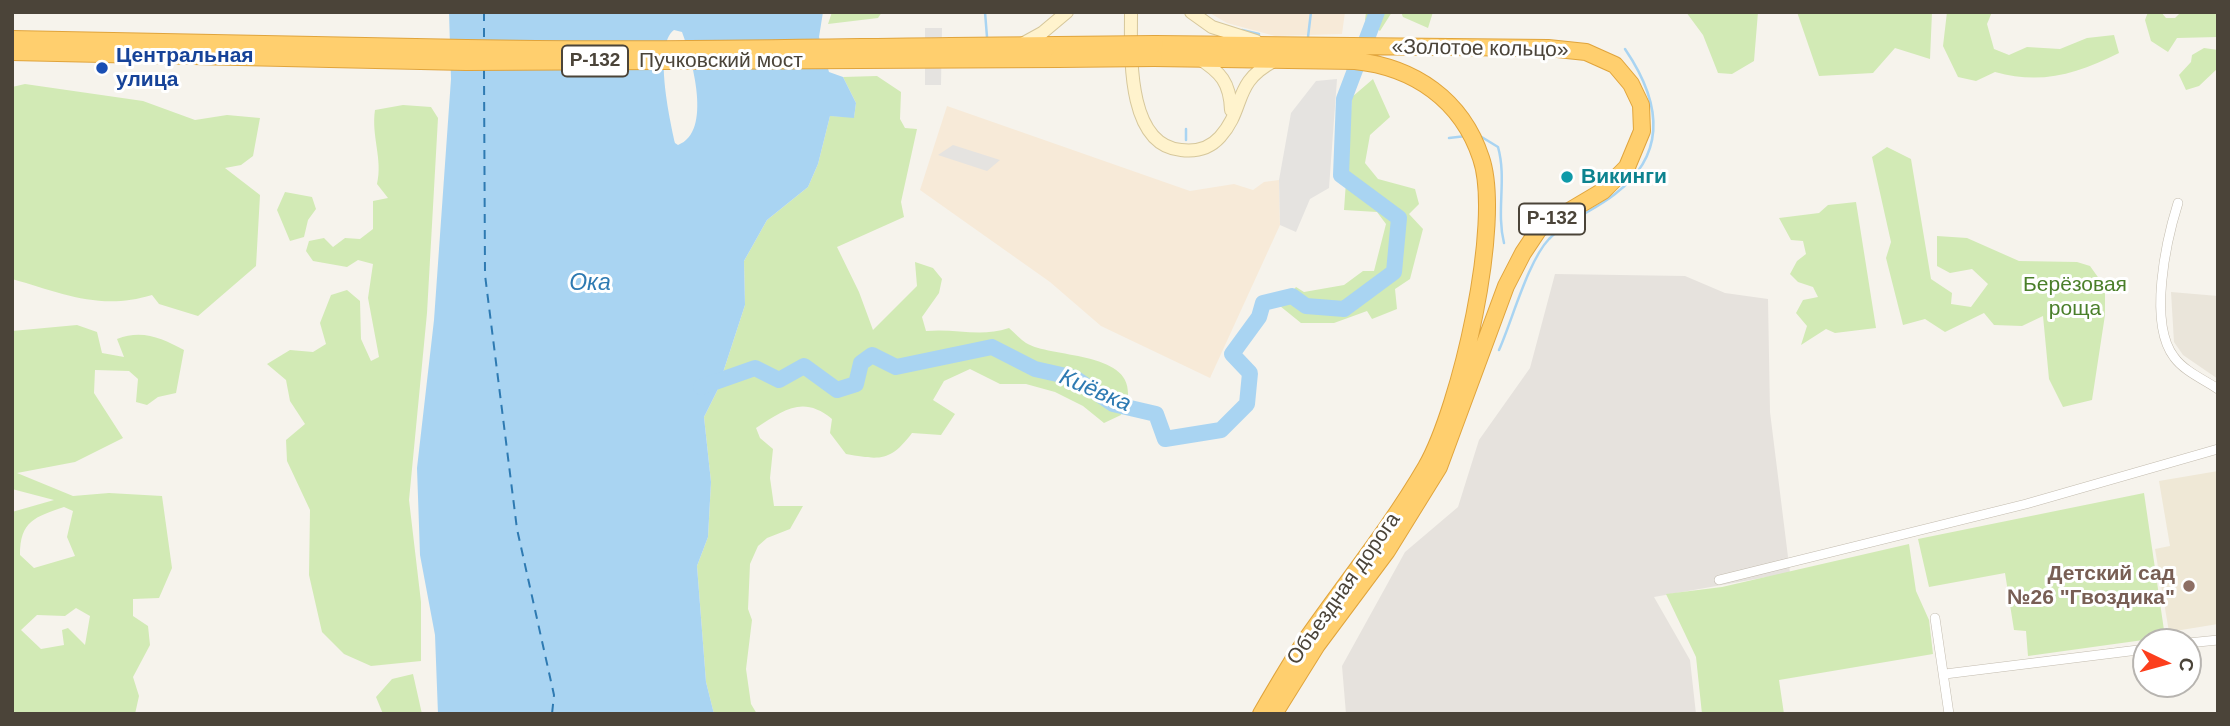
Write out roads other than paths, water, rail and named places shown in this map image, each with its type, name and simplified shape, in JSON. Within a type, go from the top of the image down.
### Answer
[{"type":"highway","name":"Р-132","points":[[12,39],[221,48]]},
{"type":"highway","name":"Р-132","points":[[969,53],[1021,45],[1058,52]]},
{"type":"highway","name":"Р-132","points":[[12,52],[221,48]]},
{"type":"highway","name":"Пучковский мост","points":[[221,48],[969,53]]},
{"type":"highway","name":"«Золотое кольцо»","points":[[1155,51],[1548,48],[1586,52],[1615,65],[1632,84],[1641,105],[1642,131],[1627,167],[1602,191],[1539,229],[1523,253],[1506,286],[1433,466]]},
{"type":"highway","name":"Р-132","points":[[969,53],[1155,51],[1198,58],[1277,52]]},
{"type":"highway","name":"«Золотое кольцо»","points":[[1277,52],[1383,64],[1417,77],[1444,98],[1469,128],[1482,159],[1486,179],[1484,239],[1473,328],[1433,466]]},
{"type":"highway","name":"Объездная дорога","points":[[1261,714],[1307,638],[1433,466]]},
{"type":"highway","name":"Объездная дорога","points":[[1274,714],[1317,645],[1387,551],[1433,466]]},
{"type":"main road","points":[[1131,12],[1131,52],[1140,113],[1156,140],[1175,150],[1201,149],[1221,136],[1232,117],[1242,90],[1256,70],[1277,52],[1229,34],[1191,12]]},
{"type":"main road","points":[[1021,45],[1065,15]]},
{"type":"main road","points":[[1198,58],[1214,68],[1226,81],[1232,117]]},
{"type":"street","points":[[2178,203],[2169,232],[2161,304],[2162,325],[2173,356],[2181,365],[2218,389]]},
{"type":"street","points":[[1719,580],[2026,504],[2218,449]]},
{"type":"street","points":[[1935,618],[1949,714]]},
{"type":"street","points":[[1945,674],[2132,651]]},
{"type":"water","name":"Ока","points":[[449,12],[823,12],[819,37],[829,72],[843,77],[856,103],[854,118],[830,116],[818,164],[808,187],[767,220],[744,261],[745,305],[717,391],[704,417],[711,482],[708,537],[697,566],[706,682],[714,714],[438,714],[435,635],[420,555],[417,468],[434,320],[451,79]],"holes":[[[674,30],[682,32],[691,59],[697,111],[695,126],[689,138],[678,145],[675,143],[670,118],[664,66],[668,38]]]},
{"type":"waterway","points":[[985,12],[987,37]]},
{"type":"waterway","points":[[1308,37],[1311,12]]},
{"type":"waterway","name":"Киёвка","points":[[701,387],[755,368],[779,380],[804,366],[837,390],[856,384],[861,363],[872,355],[896,367],[992,347],[1035,369],[1075,378],[1113,404],[1156,414],[1165,439],[1221,430],[1247,404],[1250,373],[1232,354],[1259,317],[1263,303],[1292,296],[1306,306],[1344,309],[1394,272],[1399,218],[1341,175],[1344,99],[1377,12]]},
{"type":"waterway","points":[[1242,30],[1259,34]]},
{"type":"waterway","points":[[1499,350],[1527,276],[1541,249],[1565,226],[1615,194],[1633,178],[1645,161],[1651,143],[1651,106],[1646,87],[1625,49]]},
{"type":"waterway","points":[[1186,129],[1186,140]]},
{"type":"waterway","points":[[1449,138],[1466,136]]},
{"type":"waterway","points":[[1480,136],[1498,147],[1501,159],[1501,219],[1504,243]]},
{"type":"place","name":"Центральная улица","points":[[102,68]]},
{"type":"place","name":"Викинги","points":[[1567,177]]},
{"type":"place","name":"Детский сад №26 \"Гвоздика\"","points":[[2189,586]]},
{"type":"park label","name":"Берёзовая роща","points":[[2075,297]]}]
